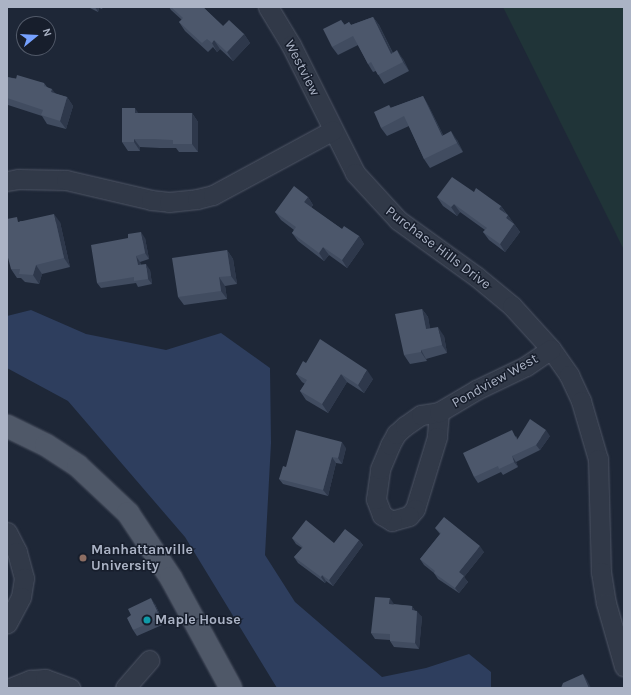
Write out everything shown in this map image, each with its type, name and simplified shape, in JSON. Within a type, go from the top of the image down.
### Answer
[{"type":"main road","points":[[7,426],[46,445],[78,466],[128,513],[171,578],[231,688]]},
{"type":"street","name":"Westview","points":[[268,7],[282,29],[333,130]]},
{"type":"street","points":[[7,181],[18,178],[66,180],[151,200],[169,202],[197,200],[213,195],[333,130]]},
{"type":"street","name":"Purchase Hills Drive","points":[[333,130],[355,173],[384,208],[434,249],[477,277],[512,306],[552,348],[582,401],[598,459],[600,572],[606,603],[624,666]]},
{"type":"street","name":"Pondview West","points":[[439,412],[437,437],[415,509],[409,516],[392,520],[382,515],[376,499],[380,469],[396,434],[421,415],[439,412],[476,390],[526,366],[552,348]]},
{"type":"street","points":[[7,532],[17,552],[24,578],[21,597],[7,623]]},
{"type":"street","points":[[125,688],[149,660]]},
{"type":"street","points":[[10,688],[30,680],[45,679],[70,688]]},
{"type":"green space","points":[[503,7],[624,7],[624,250]]},
{"type":"water","points":[[31,310],[86,334],[166,350],[221,333],[270,368],[271,443],[265,555],[295,602],[382,677],[426,668],[469,654],[491,672],[491,688],[277,688],[185,537],[68,401],[7,368],[7,316]]},
{"type":"building","points":[[171,7],[203,7],[223,26],[229,20],[244,34],[227,52],[214,40],[212,43],[207,39],[202,43],[179,22],[183,18]]},
{"type":"building","points":[[373,17],[391,54],[397,50],[403,62],[378,75],[371,62],[368,64],[353,36],[332,47],[323,29],[341,20],[344,25],[349,22],[351,25]]},
{"type":"building","points":[[17,75],[44,83],[44,86],[52,89],[51,92],[67,97],[60,121],[41,115],[43,110],[7,98],[7,77],[16,79]]},
{"type":"building","points":[[423,96],[442,136],[451,131],[457,143],[424,159],[404,116],[381,128],[374,112],[389,105],[390,108]]},
{"type":"building","points":[[122,108],[135,108],[135,113],[192,113],[192,144],[173,144],[173,140],[154,139],[134,139],[134,142],[122,142]]},
{"type":"building","points":[[452,177],[474,192],[476,188],[501,206],[499,209],[508,215],[506,218],[514,224],[500,244],[483,232],[487,228],[454,204],[451,207],[437,197]]},
{"type":"building","points":[[294,186],[308,197],[304,202],[342,229],[344,226],[359,236],[342,260],[323,247],[319,253],[292,233],[296,227],[275,212]]},
{"type":"building","points":[[54,214],[64,258],[36,265],[33,275],[19,274],[20,269],[11,269],[7,254],[7,219],[17,217],[18,222]]},
{"type":"building","points":[[141,232],[145,253],[136,256],[138,265],[146,264],[148,279],[134,281],[134,277],[97,283],[91,245],[128,238],[128,234]]},
{"type":"building","points":[[227,250],[231,276],[219,277],[221,291],[178,297],[172,258]]},
{"type":"building","points":[[422,309],[426,329],[438,327],[442,345],[421,350],[421,352],[404,355],[395,314]]},
{"type":"building","points":[[320,339],[367,370],[358,385],[341,374],[322,404],[300,391],[307,380],[296,374],[303,361],[306,363]]},
{"type":"building","points":[[530,419],[546,430],[536,445],[512,456],[514,462],[499,469],[498,466],[474,477],[463,453],[512,430],[517,440]]},
{"type":"building","points":[[296,430],[342,442],[338,458],[332,457],[323,490],[279,479],[283,466],[286,467]]},
{"type":"building","points":[[444,517],[480,546],[459,572],[464,576],[455,588],[434,573],[435,571],[420,559],[441,533],[435,528]]},
{"type":"building","points":[[306,520],[334,543],[345,529],[359,540],[329,580],[322,575],[321,577],[294,557],[303,547],[292,538]]},
{"type":"building","points":[[375,597],[390,598],[389,604],[412,606],[412,610],[417,611],[415,643],[390,641],[390,634],[371,633]]},
{"type":"building","points":[[151,598],[157,611],[155,612],[158,619],[133,630],[127,618],[131,615],[128,609]]},
{"type":"building","points":[[583,674],[589,688],[561,688],[563,683]]},
{"type":"place","name":"Manhattanville University","points":[[83,558]]},
{"type":"place","name":"Maple House","points":[[147,620]]}]
